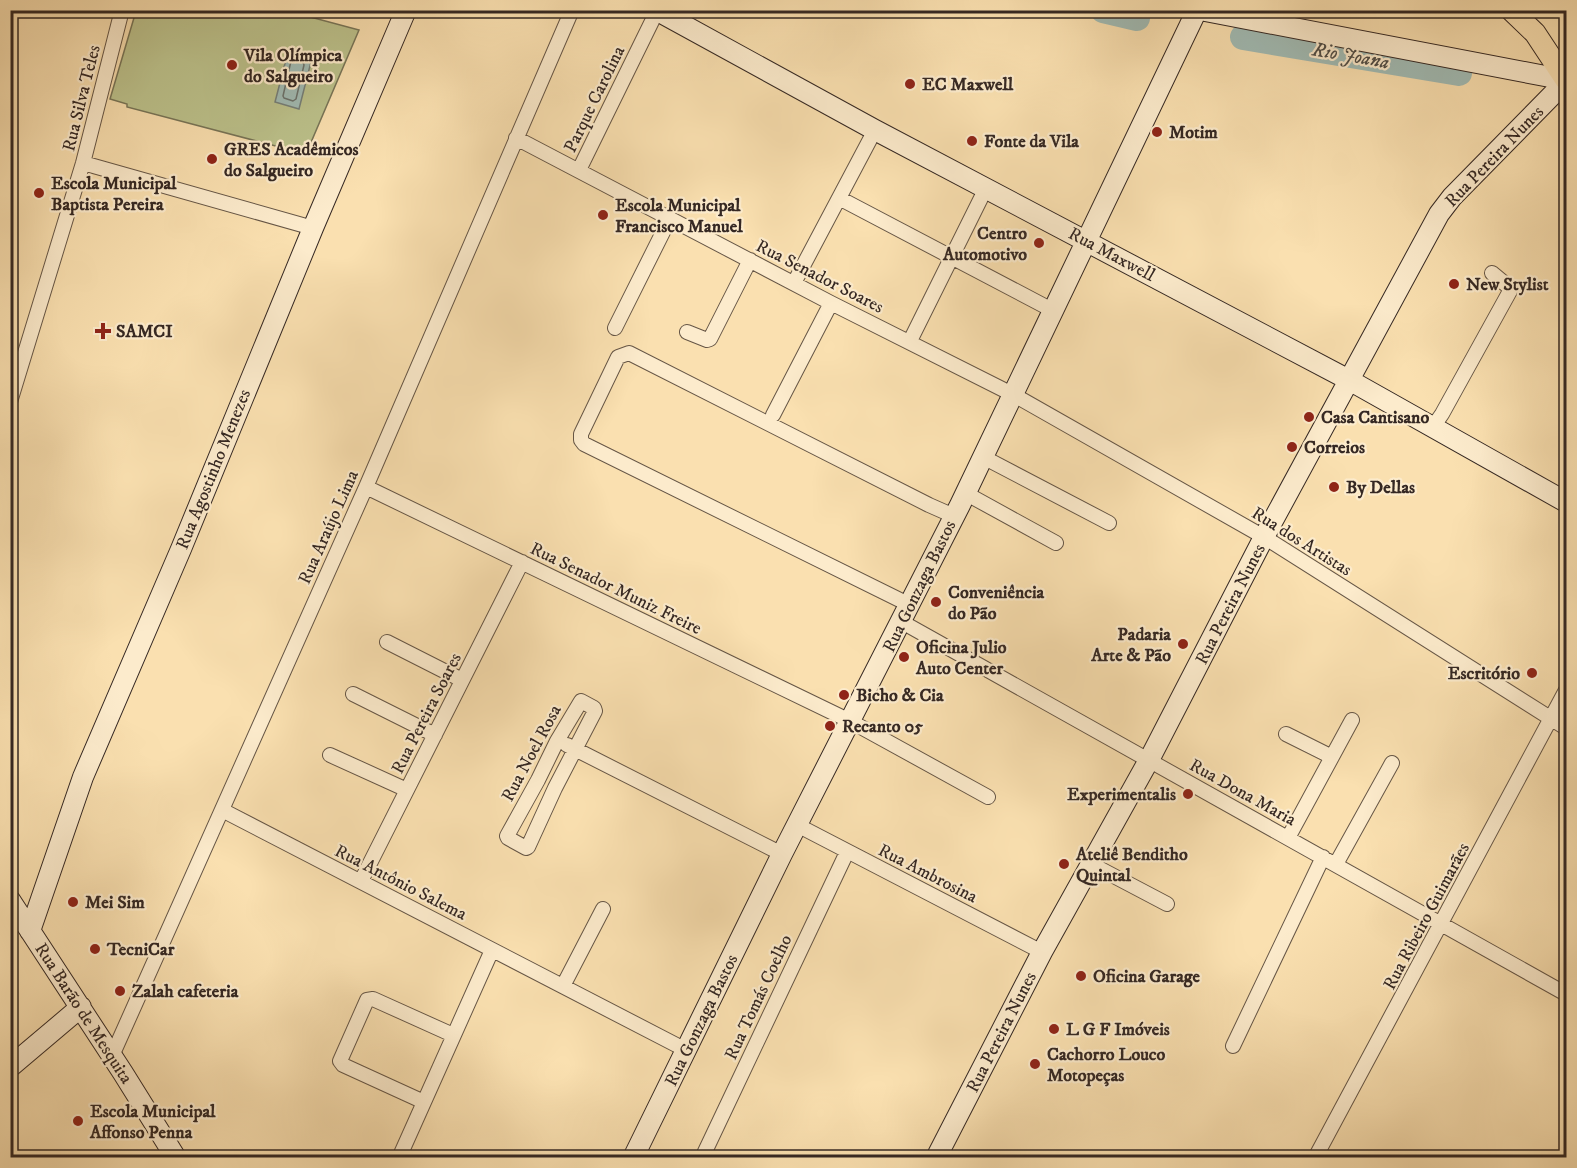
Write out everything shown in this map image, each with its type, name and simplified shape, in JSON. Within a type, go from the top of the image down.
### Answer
[{"type":"main road","name":"Rua Agostinho Menezes","points":[[30,931],[83,777],[181,549],[313,228],[406,10]]},
{"type":"main road","points":[[1199,10],[1566,80]]},
{"type":"main road","name":"Rua Gonzaga Bastos","points":[[633,1158],[782,854],[906,614],[1199,10]]},
{"type":"main road","points":[[1511,10],[1534,33],[1566,80]]},
{"type":"main road","name":"Rua Maxwell","points":[[656,11],[875,130],[1350,380],[1566,502]]},
{"type":"main road","name":"Rua Pereira Nunes","points":[[936,1158],[1042,952],[1149,760],[1264,537],[1439,213],[1452,196],[1566,80]]},
{"type":"main road","name":"Rua Barão de Mesquita","points":[[10,900],[81,1007],[176,1158]]},
{"type":"main road","points":[[10,1067],[81,1007]]},
{"type":"street","name":"Rua Silva Teles","points":[[10,402],[83,164],[122,10]]},
{"type":"street","name":"Rua Araújo Lima","points":[[112,1056],[366,487],[572,10]]},
{"type":"street","name":"Parque Carolina","points":[[579,170],[656,11]]},
{"type":"street","points":[[794,283],[875,130]]},
{"type":"street","name":"Rua Senador Soares","points":[[516,138],[831,303],[1014,394]]},
{"type":"street","points":[[83,164],[313,228]]},
{"type":"street","points":[[910,341],[986,188]]},
{"type":"street","points":[[839,198],[1054,312]]},
{"type":"street","points":[[615,328],[670,218]]},
{"type":"street","points":[[687,332],[707,340],[710,339],[750,260]]},
{"type":"street","points":[[1433,427],[1510,291],[1492,273]]},
{"type":"street","points":[[773,415],[831,303]]},
{"type":"street","name":"Rua Dona Maria","points":[[954,516],[629,353],[618,357],[581,434],[584,444],[906,614],[1149,760],[1566,994]]},
{"type":"street","name":"Rua dos Artistas","points":[[1014,394],[1264,537],[1566,728]]},
{"type":"street","points":[[983,457],[1109,523]]},
{"type":"street","name":"Rua Senador Muniz Freire","points":[[366,487],[850,721],[988,797]]},
{"type":"street","points":[[965,493],[1056,543]]},
{"type":"street","name":"Rua Pereira Soares","points":[[361,881],[522,562]]},
{"type":"street","points":[[387,642],[462,680]]},
{"type":"street","name":"Rua Ribeiro Guimarães","points":[[1315,1158],[1566,690]]},
{"type":"street","points":[[353,694],[435,735]]},
{"type":"street","name":"Rua Noel Rosa","points":[[581,701],[594,708],[595,711],[575,748],[528,847],[508,838],[557,741],[581,701]]},
{"type":"street","points":[[1288,838],[1352,720]]},
{"type":"street","points":[[1286,734],[1332,757]]},
{"type":"street","points":[[557,741],[575,748],[782,854]]},
{"type":"street","points":[[330,755],[407,790]]},
{"type":"street","points":[[1336,864],[1392,763]]},
{"type":"street","name":"Rua Antônio Salema","points":[[222,810],[686,1050]]},
{"type":"street","name":"Rua Ambrosina","points":[[797,825],[1042,952]]},
{"type":"street","name":"Rua Tomás Coelho","points":[[702,1158],[847,852]]},
{"type":"street","points":[[1233,1046],[1323,857]]},
{"type":"street","points":[[1091,864],[1167,904]]},
{"type":"street","points":[[563,987],[603,909]]},
{"type":"street","points":[[399,1158],[492,950]]},
{"type":"street","points":[[424,1102],[343,1065],[340,1061],[367,1000],[373,999],[453,1035]]},
{"type":"green space","name":"Vila Olímpica do Salgueiro","points":[[136,11],[288,11],[359,30],[306,154],[127,107],[127,104],[110,99]]},
{"type":"water","points":[[288,52],[312,58],[299,109],[275,102]]},
{"type":"waterway","name":"Rio Joana","points":[[1103,10],[1137,18]]},
{"type":"waterway","name":"Rio Joana","points":[[1243,37],[1459,73]]},
{"type":"place","name":"Vila Olímpica do Salgueiro","points":[[232,65]]},
{"type":"place","name":"EC Maxwell","points":[[910,84]]},
{"type":"place","name":"Motim","points":[[1157,132]]},
{"type":"place","name":"Fonte da Vila","points":[[972,141]]},
{"type":"place","name":"GRES Acadêmicos do Salgueiro","points":[[212,159]]},
{"type":"place","name":"Escola Municipal Baptista Pereira","points":[[39,193]]},
{"type":"place","name":"Escola Municipal Francisco Manuel","points":[[603,215]]},
{"type":"place","name":"Centro Automotivo","points":[[1039,243]]},
{"type":"place","name":"New Stylist","points":[[1454,284]]},
{"type":"place","name":"SAMCI","points":[[103,331]]},
{"type":"place","name":"Casa Cantisano","points":[[1309,417]]},
{"type":"place","name":"Correios","points":[[1292,447]]},
{"type":"place","name":"By Dellas","points":[[1334,487]]},
{"type":"place","name":"Conveniência do Pão","points":[[936,602]]},
{"type":"place","name":"Padaria Arte & Pão","points":[[1183,644]]},
{"type":"place","name":"Oficina Julio Auto Center","points":[[904,657]]},
{"type":"place","name":"Escritório","points":[[1532,673]]},
{"type":"place","name":"Bicho & Cia","points":[[844,695]]},
{"type":"place","name":"Recanto 05","points":[[830,726]]},
{"type":"place","name":"Experimentalis","points":[[1188,794]]},
{"type":"place","name":"Ateliê Benditho Quintal","points":[[1064,864]]},
{"type":"place","name":"Mei Sim","points":[[73,902]]},
{"type":"place","name":"TecniCar","points":[[95,949]]},
{"type":"place","name":"Oficina Garage","points":[[1081,976]]},
{"type":"place","name":"Zalah cafeteria","points":[[120,991]]},
{"type":"place","name":"L G F Imóveis","points":[[1054,1029]]},
{"type":"place","name":"Cachorro Louco Motopeças","points":[[1035,1064]]},
{"type":"place","name":"Escola Municipal Affonso Penna","points":[[78,1121]]}]
